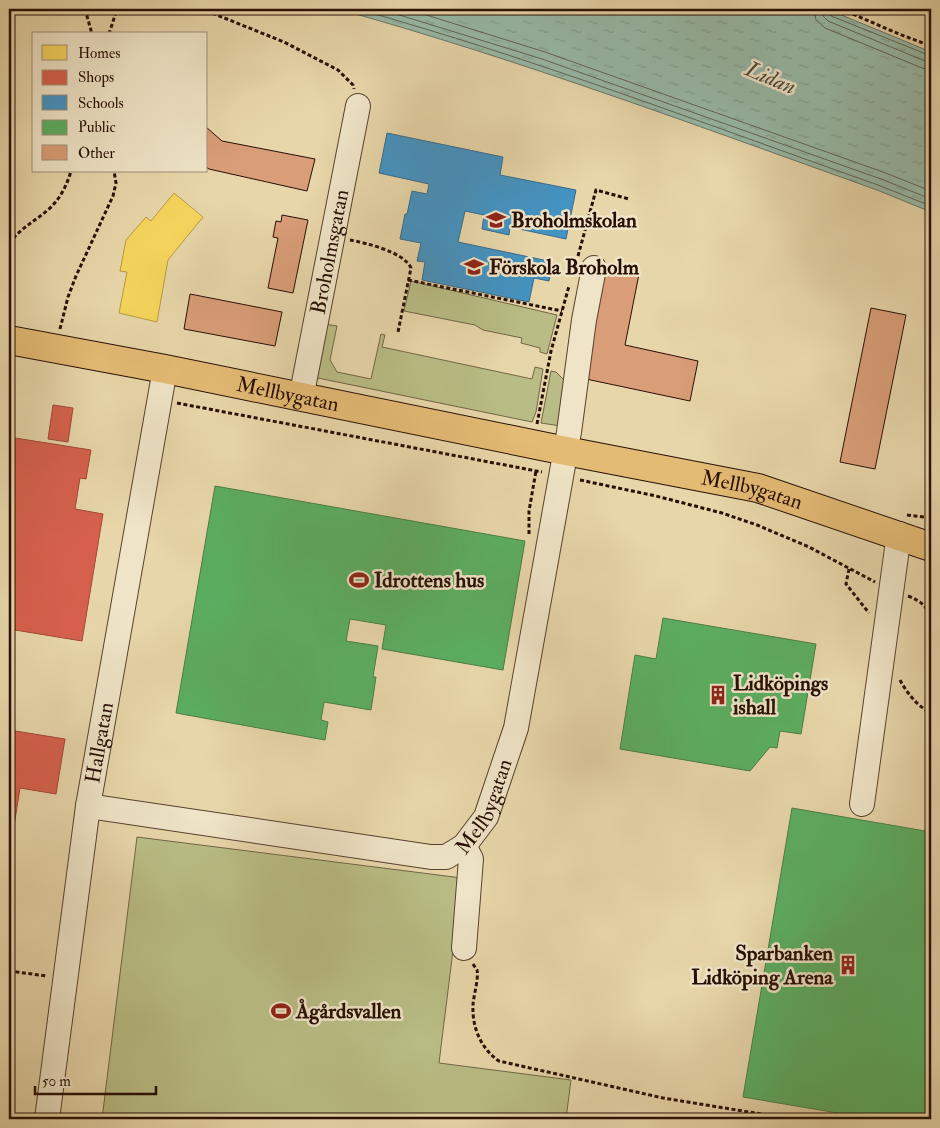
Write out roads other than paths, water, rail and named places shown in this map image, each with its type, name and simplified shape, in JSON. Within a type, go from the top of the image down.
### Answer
[{"type":"main road","name":"Mellbygatan","points":[[9,340],[165,369],[301,398],[758,488],[931,546]]},
{"type":"street","name":"Broholmsgatan","points":[[301,398],[358,106]]},
{"type":"street","points":[[566,451],[584,320],[594,268]]},
{"type":"street","name":"Hallgatan","points":[[47,1119],[88,806],[165,369]]},
{"type":"street","name":"Mellbygatan","points":[[88,806],[431,857],[446,856],[464,846],[486,817],[516,728],[566,451]]},
{"type":"street","points":[[862,804],[899,534]]},
{"type":"street","points":[[464,846],[471,859],[464,948]]},
{"type":"water","name":"Lidan","points":[[338,9],[827,9],[931,52],[931,212],[877,190],[542,72]]},
{"type":"place","name":"Broholmskolan","points":[[496,220]]},
{"type":"place","name":"Förskola Broholm","points":[[474,267]]},
{"type":"place","name":"Idrottens hus","points":[[359,580]]},
{"type":"place","name":"Lidköpings ishall","points":[[718,695]]},
{"type":"place","name":"Sparbanken Lidköping Arena","points":[[848,965]]},
{"type":"place","name":"Ågårdsvallen","points":[[281,1011]]}]
